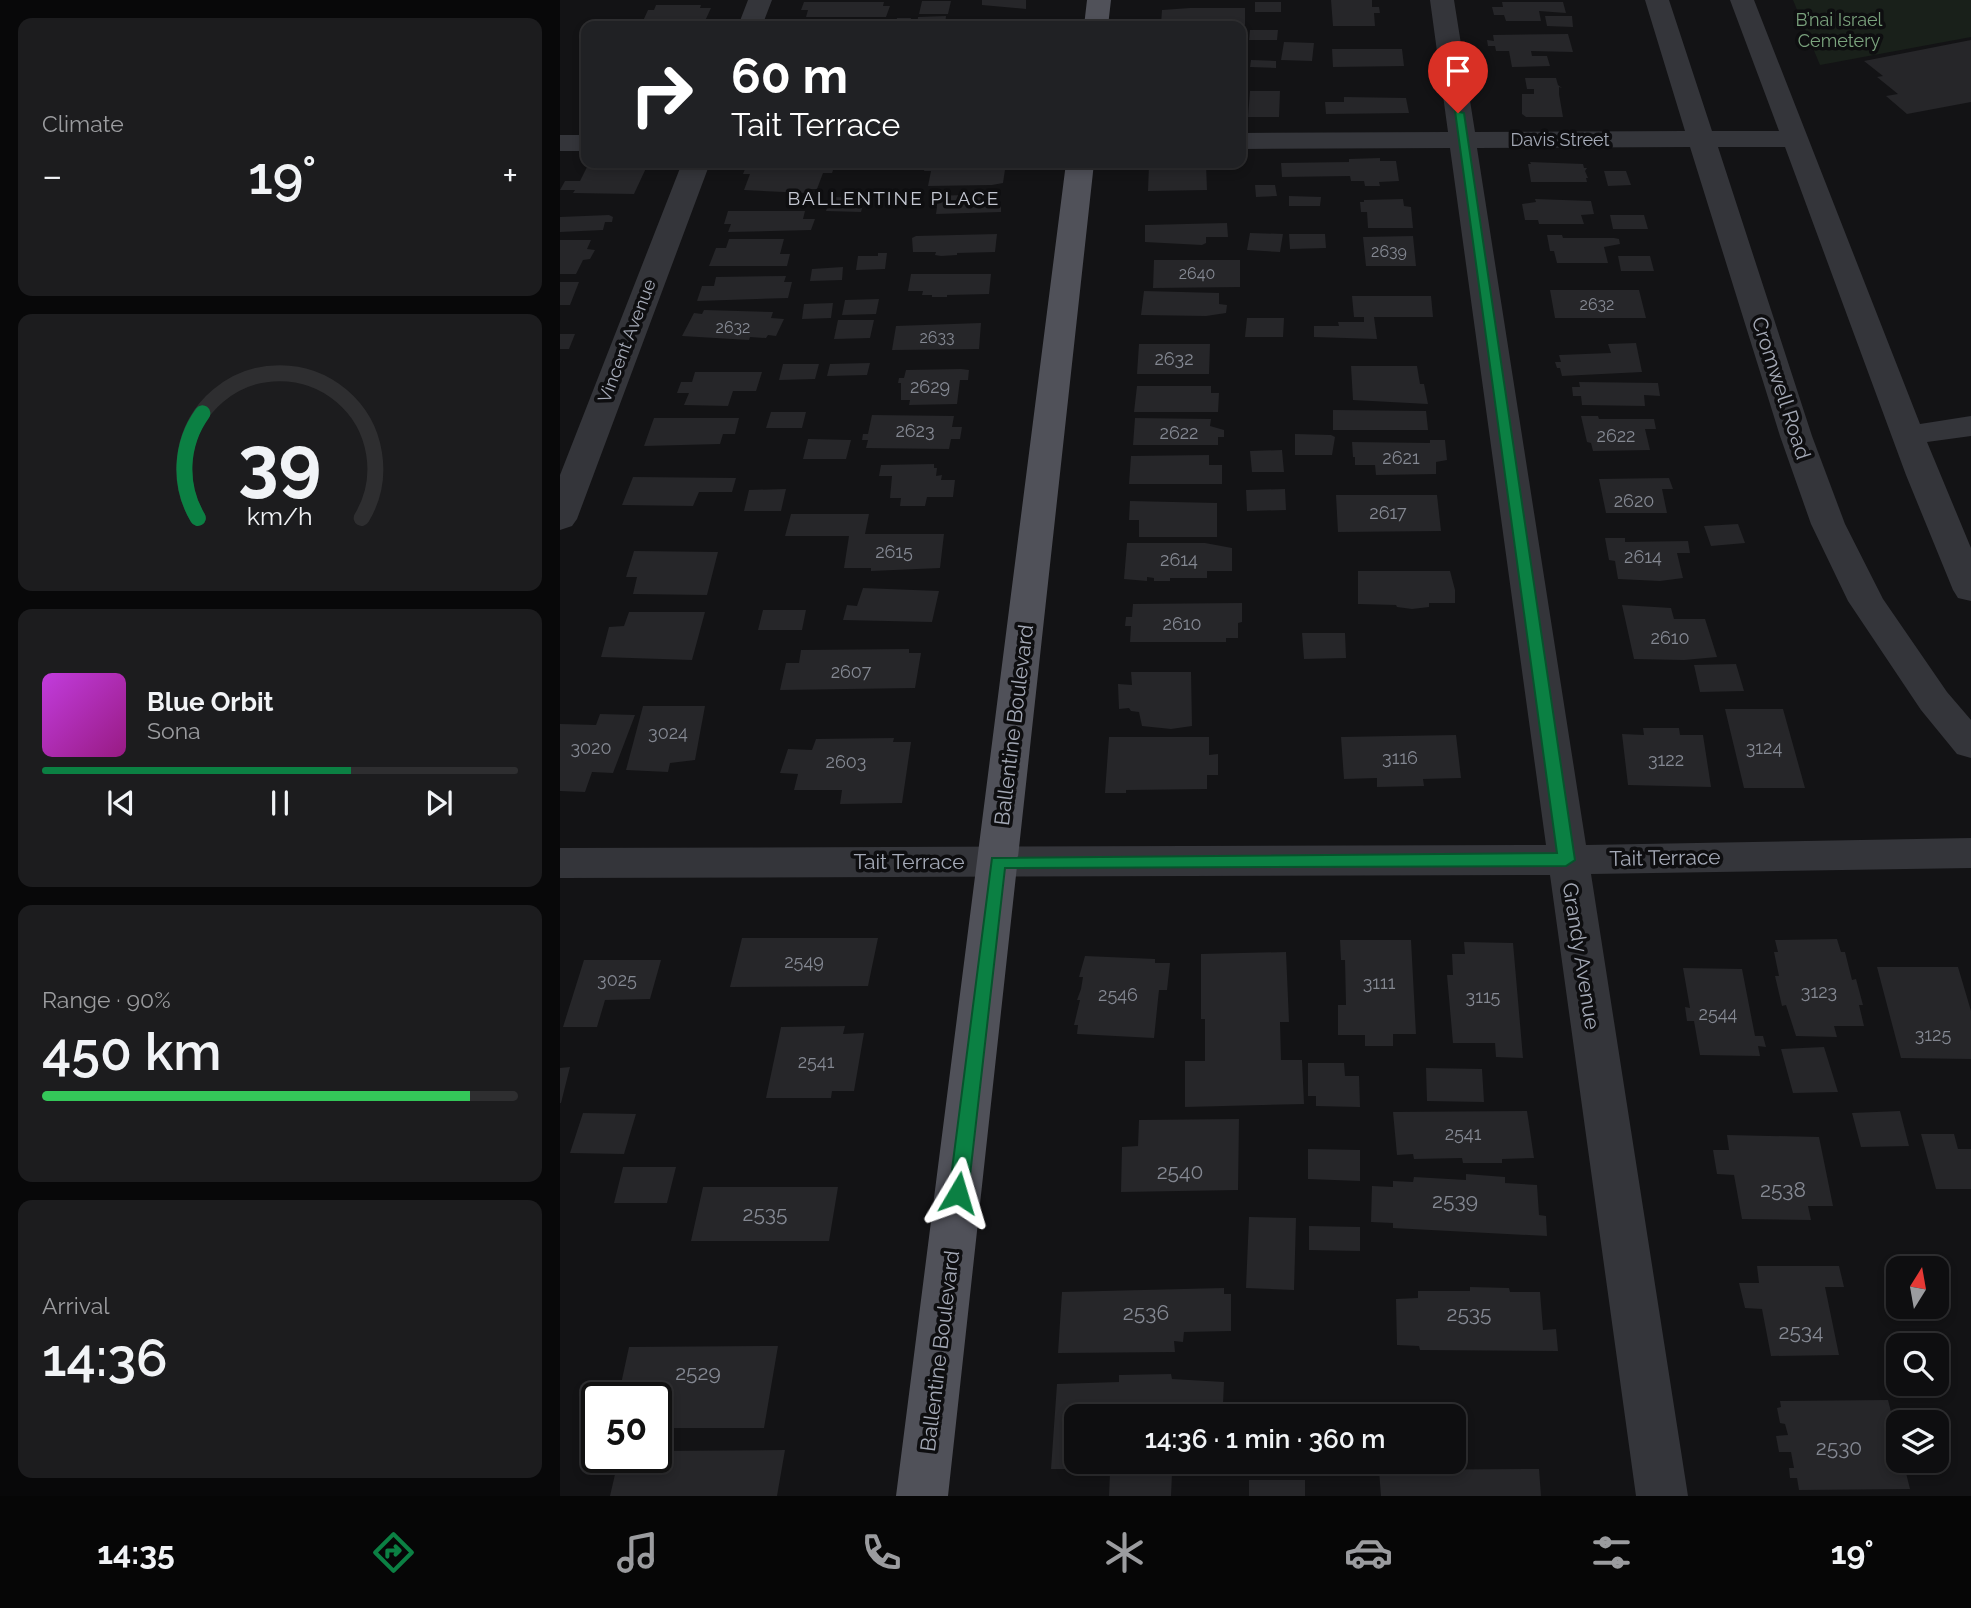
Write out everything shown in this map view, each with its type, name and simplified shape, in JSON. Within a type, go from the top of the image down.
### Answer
[{"type":"main road","points":[[1097,21],[1099,0]]},
{"type":"main road","name":"Ballentine Boulevard","points":[[922,1496],[1079,168]]},
{"type":"street","points":[[752,21],[760,0]]},
{"type":"street","name":"Grandy Avenue","points":[[1442,0],[1566,860],[1662,1496]]},
{"type":"street","name":"Cromwell Road","points":[[1657,0],[1796,436],[1828,524],[1866,601],[1934,701],[1971,745]]},
{"type":"street","points":[[1742,0],[1908,435],[1959,532],[1971,590]]},
{"type":"street","name":"Davis Street","points":[[1246,141],[1796,139]]},
{"type":"street","points":[[560,143],[581,143]]},
{"type":"street","name":"Vincent Avenue","points":[[560,519],[694,168]]},
{"type":"street","points":[[1908,435],[1968,432]]},
{"type":"street","name":"Tait Terrace","points":[[560,863],[1566,860],[1971,853]]},
{"type":"green space","name":"B’nai Israel Cemetery","points":[[1793,0],[1971,0],[1971,37],[1820,65]]},
{"type":"building","points":[[982,0],[1026,0],[1026,9],[982,5]]},
{"type":"building","points":[[1331,0],[1372,0],[1372,7],[1379,7],[1380,13],[1374,13],[1375,26],[1333,26]]},
{"type":"building","points":[[922,1],[951,1],[948,14],[919,14]]},
{"type":"building","points":[[804,2],[884,2],[883,6],[890,6],[886,17],[806,17],[808,10],[801,10]]},
{"type":"building","points":[[1255,2],[1281,2],[1281,12],[1255,12]]},
{"type":"building","points":[[1502,2],[1563,2],[1566,13],[1539,11],[1541,21],[1506,21],[1504,15],[1494,15],[1492,7],[1503,7]]},
{"type":"building","points":[[656,5],[701,5],[700,8],[711,8],[705,21],[643,21],[648,10],[654,10]]},
{"type":"building","points":[[1245,8],[1245,21],[1161,21],[1162,10]]},
{"type":"building","points":[[946,16],[946,21],[918,21],[918,17]]},
{"type":"building","points":[[1545,16],[1572,16],[1573,27],[1547,26]]},
{"type":"building","points":[[897,18],[911,18],[910,21],[896,21]]},
{"type":"building","points":[[1250,30],[1278,30],[1277,40],[1249,40]]},
{"type":"building","points":[[1568,34],[1573,52],[1531,51],[1532,56],[1547,56],[1550,66],[1512,67],[1509,51],[1496,51],[1495,46],[1488,46],[1487,40],[1494,41],[1493,35]]},
{"type":"building","points":[[1971,40],[1971,102],[1907,114],[1886,96],[1898,94],[1877,77],[1883,76],[1864,61]]},
{"type":"building","points":[[1284,42],[1314,43],[1312,61],[1281,60]]},
{"type":"building","points":[[1332,49],[1402,49],[1404,66],[1333,67]]},
{"type":"building","points":[[1251,60],[1276,61],[1276,68],[1250,67]]},
{"type":"building","points":[[1525,78],[1556,78],[1562,88],[1559,87],[1559,94],[1563,117],[1526,117],[1522,114],[1522,94],[1534,94],[1534,89],[1527,89]]},
{"type":"building","points":[[1250,91],[1280,91],[1279,117],[1248,117]]},
{"type":"building","points":[[1344,97],[1406,98],[1409,113],[1326,114],[1325,102],[1344,102]]},
{"type":"building","points":[[1380,158],[1380,161],[1396,161],[1399,181],[1379,182],[1380,186],[1365,186],[1364,181],[1351,181],[1350,176],[1282,177],[1281,163],[1349,162],[1349,159]]},
{"type":"building","points":[[1530,162],[1583,164],[1584,168],[1587,168],[1587,182],[1531,182]]},
{"type":"building","points":[[586,168],[646,168],[634,194],[573,193],[575,190],[560,190],[565,181],[580,181]]},
{"type":"building","points":[[745,168],[834,168],[832,173],[823,173],[817,189],[806,189],[805,193],[744,190],[750,174],[743,174]]},
{"type":"building","points":[[924,168],[1005,168],[1003,183],[992,185],[928,186],[931,171],[924,171]]},
{"type":"building","points":[[1149,168],[1206,168],[1207,190],[1148,191]]},
{"type":"building","points":[[1604,171],[1626,171],[1631,185],[1608,186]]},
{"type":"building","points":[[1255,185],[1275,185],[1277,196],[1256,197]]},
{"type":"building","points":[[992,194],[991,203],[1001,203],[1001,212],[936,214],[935,196]]},
{"type":"building","points":[[1289,196],[1321,197],[1320,206],[1289,206]]},
{"type":"building","points":[[831,197],[865,198],[861,212],[826,211]]},
{"type":"building","points":[[1403,199],[1404,206],[1411,207],[1413,228],[1368,228],[1367,212],[1361,212],[1360,202]]},
{"type":"building","points":[[1535,199],[1591,201],[1594,214],[1581,215],[1584,224],[1539,224],[1538,220],[1525,220],[1522,204],[1536,202]]},
{"type":"building","points":[[728,211],[805,211],[803,219],[815,219],[811,230],[728,232],[731,224],[724,224]]},
{"type":"building","points":[[1610,215],[1644,215],[1648,229],[1613,229]]},
{"type":"building","points":[[560,217],[613,217],[612,222],[605,222],[603,230],[560,232]]},
{"type":"building","points":[[1227,223],[1228,237],[1206,237],[1206,243],[1202,245],[1145,242],[1145,225]]},
{"type":"building","points":[[1250,233],[1283,234],[1280,252],[1247,250]]},
{"type":"building","points":[[997,234],[995,252],[941,256],[935,255],[936,252],[913,252],[912,238],[916,236]]},
{"type":"building","points":[[1289,234],[1325,234],[1326,248],[1290,249]]},
{"type":"building","points":[[1547,235],[1562,235],[1563,238],[1614,238],[1619,239],[1620,244],[1604,247],[1608,263],[1557,263],[1554,251],[1550,251]]},
{"type":"building","points":[[1413,236],[1416,266],[1366,266],[1363,237]]},
{"type":"building","points":[[729,239],[784,239],[780,254],[790,254],[787,266],[709,266],[716,248],[726,248]]},
{"type":"building","points":[[560,240],[591,240],[587,249],[595,250],[590,259],[583,260],[576,274],[560,274]]},
{"type":"building","points":[[878,253],[887,253],[885,269],[856,270],[858,256],[878,256]]},
{"type":"building","points":[[1618,256],[1650,256],[1654,271],[1621,271]]},
{"type":"building","points":[[1154,260],[1240,260],[1240,287],[1153,288]]},
{"type":"building","points":[[843,267],[842,280],[810,281],[812,269]]},
{"type":"building","points":[[911,274],[991,274],[989,294],[947,297],[922,295],[923,291],[908,291]]},
{"type":"building","points":[[786,276],[784,282],[792,282],[788,298],[697,301],[702,286],[714,286],[716,277]]},
{"type":"building","points":[[560,282],[579,282],[570,305],[560,305]]},
{"type":"building","points":[[1550,290],[1639,290],[1646,318],[1555,318]]},
{"type":"building","points":[[1144,291],[1219,293],[1219,304],[1227,305],[1226,313],[1206,316],[1141,315]]},
{"type":"building","points":[[1352,296],[1431,296],[1433,317],[1374,317],[1377,339],[1314,337],[1314,326],[1364,322],[1364,317],[1354,317]]},
{"type":"building","points":[[879,299],[876,314],[842,315],[845,300]]},
{"type":"building","points":[[833,303],[831,318],[802,319],[804,304]]},
{"type":"building","points":[[704,310],[773,312],[771,318],[784,319],[776,336],[768,335],[766,338],[750,337],[749,340],[682,336],[694,313],[702,314]]},
{"type":"building","points":[[1247,318],[1284,318],[1283,337],[1245,337]]},
{"type":"building","points":[[838,320],[874,320],[870,338],[834,339]]},
{"type":"building","points":[[981,323],[979,349],[892,350],[896,326]]},
{"type":"building","points":[[560,334],[575,334],[569,349],[560,349]]},
{"type":"building","points":[[1636,343],[1642,372],[1562,376],[1555,362],[1561,362],[1559,355],[1611,353],[1608,344]]},
{"type":"building","points":[[1139,344],[1210,344],[1209,374],[1137,374]]},
{"type":"building","points":[[870,363],[867,375],[827,376],[830,364]]},
{"type":"building","points":[[783,364],[819,364],[815,379],[779,380]]},
{"type":"building","points":[[1351,366],[1417,366],[1420,384],[1424,384],[1428,404],[1353,400]]},
{"type":"building","points":[[906,370],[969,370],[968,380],[960,380],[957,404],[909,405],[910,400],[901,400],[901,383],[898,383],[899,378],[904,378]]},
{"type":"building","points":[[695,372],[762,372],[756,391],[733,391],[728,406],[684,405],[689,393],[677,393],[681,382],[692,382]]},
{"type":"building","points":[[1579,382],[1658,383],[1660,396],[1644,395],[1645,406],[1582,405],[1581,396],[1573,396],[1572,387],[1580,387]]},
{"type":"building","points":[[1137,386],[1211,386],[1211,393],[1219,393],[1218,412],[1134,412]]},
{"type":"building","points":[[1333,410],[1426,411],[1428,430],[1333,430]]},
{"type":"building","points":[[771,412],[806,412],[802,428],[766,428]]},
{"type":"building","points":[[872,415],[954,416],[952,427],[962,427],[960,439],[951,439],[949,449],[866,448],[868,440],[862,440],[863,434],[868,434]]},
{"type":"building","points":[[1581,416],[1598,416],[1599,419],[1654,419],[1656,429],[1645,429],[1650,450],[1593,451],[1591,443],[1587,442]]},
{"type":"building","points":[[654,418],[739,418],[735,434],[723,434],[720,444],[644,446]]},
{"type":"building","points":[[1135,418],[1211,419],[1210,426],[1224,430],[1224,437],[1218,437],[1218,445],[1133,445]]},
{"type":"building","points":[[1295,434],[1335,437],[1332,455],[1295,455]]},
{"type":"building","points":[[808,439],[851,440],[846,459],[803,459]]},
{"type":"building","points":[[1430,440],[1445,440],[1447,460],[1436,462],[1436,474],[1376,475],[1375,465],[1355,465],[1352,442],[1430,443]]},
{"type":"building","points":[[1282,450],[1284,472],[1252,472],[1250,451]]},
{"type":"building","points":[[1209,455],[1209,465],[1222,465],[1222,484],[1129,484],[1131,456]]},
{"type":"building","points":[[934,464],[934,468],[937,468],[936,476],[942,475],[941,480],[955,480],[953,497],[927,497],[925,506],[900,506],[901,498],[890,498],[892,476],[879,476],[881,465]]},
{"type":"building","points":[[633,477],[736,478],[732,492],[699,492],[693,506],[622,505]]},
{"type":"building","points":[[1669,478],[1673,489],[1662,489],[1667,513],[1606,513],[1599,479]]},
{"type":"building","points":[[786,489],[781,511],[744,511],[749,490]]},
{"type":"building","points":[[1285,489],[1286,510],[1247,511],[1246,490]]},
{"type":"building","points":[[1336,495],[1437,495],[1441,531],[1338,532]]},
{"type":"building","points":[[1130,501],[1217,503],[1217,537],[1139,537],[1139,520],[1129,520]]},
{"type":"building","points":[[791,514],[869,514],[865,534],[944,534],[940,568],[871,571],[871,568],[844,568],[849,536],[785,536]]},
{"type":"building","points":[[1738,524],[1745,543],[1711,546],[1704,526]]},
{"type":"building","points":[[1605,538],[1625,538],[1625,542],[1688,541],[1690,553],[1677,553],[1683,578],[1660,581],[1618,579],[1615,561],[1609,560]]},
{"type":"building","points":[[1127,543],[1205,543],[1232,548],[1232,571],[1207,571],[1207,578],[1170,578],[1170,581],[1154,581],[1154,578],[1147,577],[1147,581],[1124,579]]},
{"type":"building","points":[[634,551],[718,552],[707,595],[633,594],[637,577],[626,577]]},
{"type":"building","points":[[1358,571],[1450,571],[1455,603],[1429,603],[1429,607],[1412,609],[1396,605],[1358,604]]},
{"type":"building","points":[[863,588],[939,591],[932,622],[843,620],[847,605],[857,606]]},
{"type":"building","points":[[1242,603],[1242,622],[1238,623],[1238,638],[1226,638],[1226,642],[1130,642],[1131,626],[1125,626],[1126,617],[1132,617],[1133,604]]},
{"type":"building","points":[[1622,605],[1671,608],[1674,619],[1705,619],[1717,657],[1684,660],[1634,659]]},
{"type":"building","points":[[763,610],[806,610],[802,630],[758,630]]},
{"type":"building","points":[[629,612],[705,612],[692,660],[601,657],[609,627],[624,626]]},
{"type":"building","points":[[1302,633],[1345,633],[1346,658],[1304,659]]},
{"type":"building","points":[[909,649],[909,653],[921,653],[915,688],[780,690],[786,663],[799,663],[801,650]]},
{"type":"building","points":[[1736,664],[1744,691],[1700,692],[1694,665]]},
{"type":"building","points":[[1131,672],[1191,672],[1192,726],[1171,729],[1142,726],[1139,712],[1129,708],[1119,709],[1118,684],[1132,685]]},
{"type":"building","points":[[643,706],[705,706],[695,760],[670,763],[668,772],[626,770]]},
{"type":"building","points":[[1725,709],[1783,709],[1805,788],[1744,788]]},
{"type":"building","points":[[600,714],[635,715],[613,773],[592,772],[585,792],[560,791],[560,724],[596,725]]},
{"type":"building","points":[[1643,728],[1679,728],[1680,735],[1703,735],[1711,787],[1628,785],[1622,734],[1644,735]]},
{"type":"building","points":[[1456,735],[1461,778],[1423,779],[1424,786],[1377,787],[1377,778],[1344,779],[1341,737]]},
{"type":"building","points":[[1109,737],[1209,737],[1209,755],[1218,754],[1218,775],[1207,775],[1207,789],[1126,790],[1126,793],[1105,793]]},
{"type":"building","points":[[894,738],[893,742],[911,742],[902,803],[840,804],[842,790],[794,790],[798,774],[780,773],[788,749],[812,750],[816,739]]},
{"type":"building","points":[[742,938],[878,938],[868,986],[730,987]]},
{"type":"building","points":[[1837,939],[1841,952],[1845,952],[1852,980],[1856,979],[1863,1005],[1859,1005],[1864,1026],[1834,1026],[1837,1037],[1796,1036],[1786,1005],[1782,1006],[1775,976],[1779,976],[1774,952],[1778,952],[1775,940]]},
{"type":"building","points":[[1340,940],[1411,940],[1416,1034],[1393,1034],[1393,1046],[1365,1046],[1365,1035],[1338,1035],[1338,1005],[1346,1005],[1345,960],[1341,960]]},
{"type":"building","points":[[1464,942],[1513,943],[1523,1058],[1496,1057],[1495,1043],[1453,1043],[1447,975],[1453,975],[1452,954],[1465,954]]},
{"type":"building","points":[[1286,952],[1289,1022],[1280,1022],[1281,1060],[1302,1060],[1304,1104],[1185,1107],[1185,1061],[1205,1061],[1205,1019],[1201,1019],[1201,954]]},
{"type":"building","points":[[1085,956],[1155,959],[1155,963],[1170,963],[1167,990],[1159,990],[1154,1038],[1077,1034],[1078,1025],[1074,1025],[1083,977],[1079,977]]},
{"type":"building","points":[[584,960],[661,960],[650,999],[605,1000],[597,1027],[563,1027]]},
{"type":"building","points":[[1877,967],[1958,967],[1971,1011],[1971,1059],[1901,1058]]},
{"type":"building","points":[[1683,968],[1742,969],[1755,1036],[1763,1036],[1766,1047],[1758,1046],[1760,1056],[1700,1055],[1694,1021],[1687,1021],[1685,1007],[1690,1008]]},
{"type":"building","points":[[845,1026],[843,1034],[864,1033],[854,1091],[832,1091],[831,1098],[766,1098],[781,1027]]},
{"type":"building","points":[[1824,1047],[1838,1092],[1793,1093],[1781,1049]]},
{"type":"building","points":[[1308,1063],[1344,1063],[1345,1076],[1359,1076],[1360,1107],[1316,1106],[1316,1096],[1308,1096]]},
{"type":"building","points":[[570,1067],[561,1103],[560,1103],[560,1068]]},
{"type":"building","points":[[1426,1068],[1482,1069],[1484,1102],[1427,1101]]},
{"type":"building","points":[[1527,1111],[1534,1158],[1502,1159],[1502,1163],[1463,1163],[1462,1158],[1414,1159],[1413,1154],[1397,1155],[1393,1112]]},
{"type":"building","points":[[1900,1111],[1909,1146],[1861,1147],[1852,1113]]},
{"type":"building","points":[[583,1113],[636,1114],[624,1154],[570,1153]]},
{"type":"building","points":[[1239,1119],[1238,1190],[1121,1192],[1122,1147],[1138,1146],[1139,1120]]},
{"type":"building","points":[[1921,1134],[1954,1134],[1958,1149],[1971,1149],[1971,1189],[1936,1189]]},
{"type":"building","points":[[1727,1135],[1819,1137],[1833,1206],[1808,1206],[1811,1220],[1742,1219],[1734,1175],[1717,1174],[1713,1150],[1729,1150]]},
{"type":"building","points":[[1308,1149],[1360,1150],[1360,1181],[1308,1179]]},
{"type":"building","points":[[623,1167],[676,1167],[667,1203],[614,1203]]},
{"type":"building","points":[[1466,1174],[1505,1177],[1505,1183],[1537,1185],[1539,1215],[1546,1216],[1547,1236],[1393,1228],[1393,1223],[1371,1222],[1372,1186],[1393,1187],[1393,1181],[1413,1182],[1414,1177],[1466,1180]]},
{"type":"building","points":[[703,1187],[838,1187],[829,1241],[691,1241]]},
{"type":"building","points":[[1249,1217],[1296,1218],[1294,1290],[1246,1288]]},
{"type":"building","points":[[1309,1226],[1360,1227],[1360,1251],[1309,1250]]},
{"type":"building","points":[[1757,1266],[1839,1266],[1844,1287],[1825,1287],[1839,1355],[1771,1356],[1762,1309],[1745,1308],[1739,1283],[1759,1283]]},
{"type":"building","points":[[1470,1287],[1509,1288],[1510,1292],[1540,1292],[1543,1330],[1556,1329],[1558,1351],[1420,1350],[1419,1346],[1397,1345],[1396,1299],[1418,1298],[1418,1291],[1470,1291]]},
{"type":"building","points":[[1224,1288],[1224,1294],[1231,1294],[1231,1331],[1184,1332],[1183,1342],[1174,1341],[1175,1352],[1058,1353],[1062,1292]]},
{"type":"building","points":[[778,1346],[764,1428],[672,1428],[672,1382],[621,1382],[629,1347]]},
{"type":"building","points":[[1171,1374],[1172,1379],[1224,1382],[1223,1404],[1064,1404],[1064,1469],[1051,1469],[1057,1384],[1119,1382],[1119,1375]]},
{"type":"building","points":[[1888,1400],[1890,1410],[1886,1410],[1886,1473],[1906,1473],[1910,1489],[1799,1490],[1797,1478],[1790,1478],[1789,1468],[1794,1468],[1791,1452],[1779,1452],[1776,1436],[1788,1435],[1785,1424],[1780,1423],[1777,1408],[1781,1407],[1780,1401]]},
{"type":"building","points":[[785,1450],[777,1496],[610,1496],[615,1473],[672,1473],[672,1451]]},
{"type":"building","points":[[1466,1469],[1539,1469],[1541,1496],[1381,1496],[1379,1474],[1466,1474]]},
{"type":"building","points":[[1110,1474],[1172,1474],[1171,1496],[1109,1496]]},
{"type":"building","points":[[1249,1480],[1305,1480],[1305,1496],[1249,1496]]},
{"type":"district","name":"BALLENTINE PLACE","points":[[894,198]]},
{"type":"route","points":[[958,1193],[998,862],[1566,860],[1458,113]]}]
